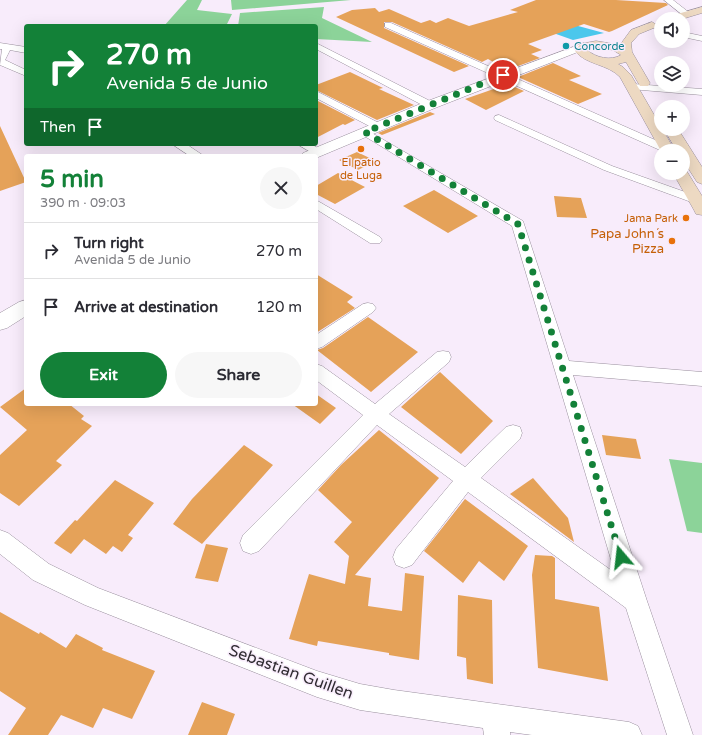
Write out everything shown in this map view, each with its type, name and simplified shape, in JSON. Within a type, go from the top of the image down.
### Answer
[{"type":"main road","points":[[690,13],[702,10]]},
{"type":"main road","points":[[654,26],[616,35],[585,45],[581,49],[582,53],[619,69],[654,100]]},
{"type":"main road","points":[[654,26],[635,32],[625,43],[638,85],[664,144]]},
{"type":"main road","points":[[585,45],[612,45],[627,53]]},
{"type":"main road","points":[[598,60],[619,61],[625,58],[627,53]]},
{"type":"main road","points":[[675,136],[702,179]]},
{"type":"main road","points":[[685,180],[700,204]]},
{"type":"street","points":[[668,0],[684,12]]},
{"type":"street","points":[[388,25],[503,75],[654,144]]},
{"type":"street","points":[[690,36],[702,39]]},
{"type":"street","points":[[305,146],[313,154],[430,104],[585,45]]},
{"type":"street","points":[[24,50],[4,47],[0,60],[3,63],[24,72]]},
{"type":"street","points":[[318,47],[430,104]]},
{"type":"street","points":[[541,61],[575,58],[598,60]]},
{"type":"street","points":[[638,85],[654,84]]},
{"type":"street","points":[[638,85],[702,92]]},
{"type":"street","points":[[690,86],[702,87]]},
{"type":"street","points":[[318,95],[518,224],[635,602],[680,735]]},
{"type":"street","points":[[499,118],[608,168],[700,204]]},
{"type":"street","points":[[181,146],[195,154]]},
{"type":"street","points":[[318,205],[375,240]]},
{"type":"street","points":[[0,323],[24,308]]},
{"type":"street","points":[[318,342],[368,308]]},
{"type":"street","points":[[251,543],[376,414],[443,357]]},
{"type":"street","points":[[562,367],[702,379]]},
{"type":"street","points":[[318,372],[635,602]]},
{"type":"street","points":[[404,557],[466,480],[513,433]]},
{"type":"street","name":"Sebastian Guillen","points":[[0,541],[41,572],[93,598],[317,684],[360,697],[496,726],[629,735]]},
{"type":"green space","points":[[187,0],[202,0],[197,10],[232,14],[227,24],[166,24]]},
{"type":"green space","points":[[231,0],[351,0],[232,10]]},
{"type":"green space","points":[[324,7],[322,18],[372,42],[318,39],[318,24],[238,24],[240,13]]},
{"type":"green space","points":[[669,459],[702,463],[702,533],[687,531]]},
{"type":"water","points":[[545,17],[604,33],[573,40],[528,24]]},
{"type":"building","points":[[536,0],[616,0],[666,3],[668,5],[609,32],[584,24],[528,44],[542,50],[531,54],[540,58],[507,70],[488,59],[482,62],[392,22],[384,22],[384,28],[469,66],[454,72],[336,17],[352,10],[375,8],[379,12],[389,9],[421,23],[430,20],[436,23],[448,18],[469,26],[518,12],[510,10]]},
{"type":"building","points":[[553,63],[581,76],[569,80],[602,94],[578,104],[518,77]]},
{"type":"building","points":[[350,72],[383,88],[379,89],[414,105],[377,120],[318,91],[318,84]]},
{"type":"building","points":[[508,84],[524,91],[486,110],[465,99]]},
{"type":"building","points":[[318,101],[355,120],[345,125],[343,124],[318,137]]},
{"type":"building","points":[[430,112],[435,114],[382,135],[378,133]]},
{"type":"building","points":[[0,126],[24,178],[24,183],[0,191]]},
{"type":"building","points":[[357,152],[376,161],[358,170],[339,160]]},
{"type":"building","points":[[338,173],[365,187],[335,204],[318,195],[318,185]]},
{"type":"building","points":[[434,190],[478,216],[448,233],[403,206]]},
{"type":"building","points":[[554,196],[581,198],[587,218],[557,217]]},
{"type":"building","points":[[318,275],[353,297],[347,302],[355,308],[318,332]]},
{"type":"building","points":[[368,317],[418,352],[371,392],[318,351]]},
{"type":"building","points":[[440,372],[493,421],[461,454],[401,407]]},
{"type":"building","points":[[24,389],[24,406],[72,406],[84,416],[81,419],[92,426],[56,461],[62,465],[19,506],[0,493],[0,455],[27,430],[0,407]]},
{"type":"building","points":[[318,395],[336,408],[320,424],[295,406],[318,406]]},
{"type":"building","points":[[379,430],[439,478],[355,575],[371,578],[368,606],[402,611],[405,573],[424,576],[419,660],[389,655],[389,653],[318,641],[317,646],[289,639],[309,574],[345,584],[349,556],[334,542],[352,522],[318,490],[341,465]]},
{"type":"building","points":[[602,435],[636,439],[641,459],[606,455]]},
{"type":"building","points":[[244,445],[273,465],[202,544],[173,524],[192,499]]},
{"type":"building","points":[[533,478],[568,518],[574,542],[510,494]]},
{"type":"building","points":[[115,480],[154,503],[128,535],[133,538],[122,552],[113,546],[106,554],[84,539],[71,554],[54,543],[75,520],[77,521]]},
{"type":"building","points":[[465,499],[528,546],[504,581],[479,561],[463,583],[424,551]]},
{"type":"building","points":[[206,544],[228,548],[218,582],[195,578]]},
{"type":"building","points":[[535,555],[552,556],[555,558],[555,599],[599,607],[608,681],[538,668],[532,575]]},
{"type":"building","points":[[458,595],[492,600],[493,684],[467,679],[466,658],[457,656]]},
{"type":"building","points":[[0,612],[39,634],[40,632],[66,648],[76,634],[103,648],[102,650],[155,671],[132,719],[103,708],[93,728],[61,715],[48,735],[8,735],[26,708],[0,691]]},
{"type":"building","points":[[202,702],[235,714],[227,735],[188,735]]},
{"type":"place","name":"Concorde","points":[[566,46]]},
{"type":"place","name":"El patio de Luga","points":[[361,149]]},
{"type":"place","name":"Jama Park","points":[[686,218]]},
{"type":"place","name":"Papa John´s Pizza","points":[[672,241]]},
{"type":"route","points":[[503,75],[365,132],[518,224],[621,557]]}]
